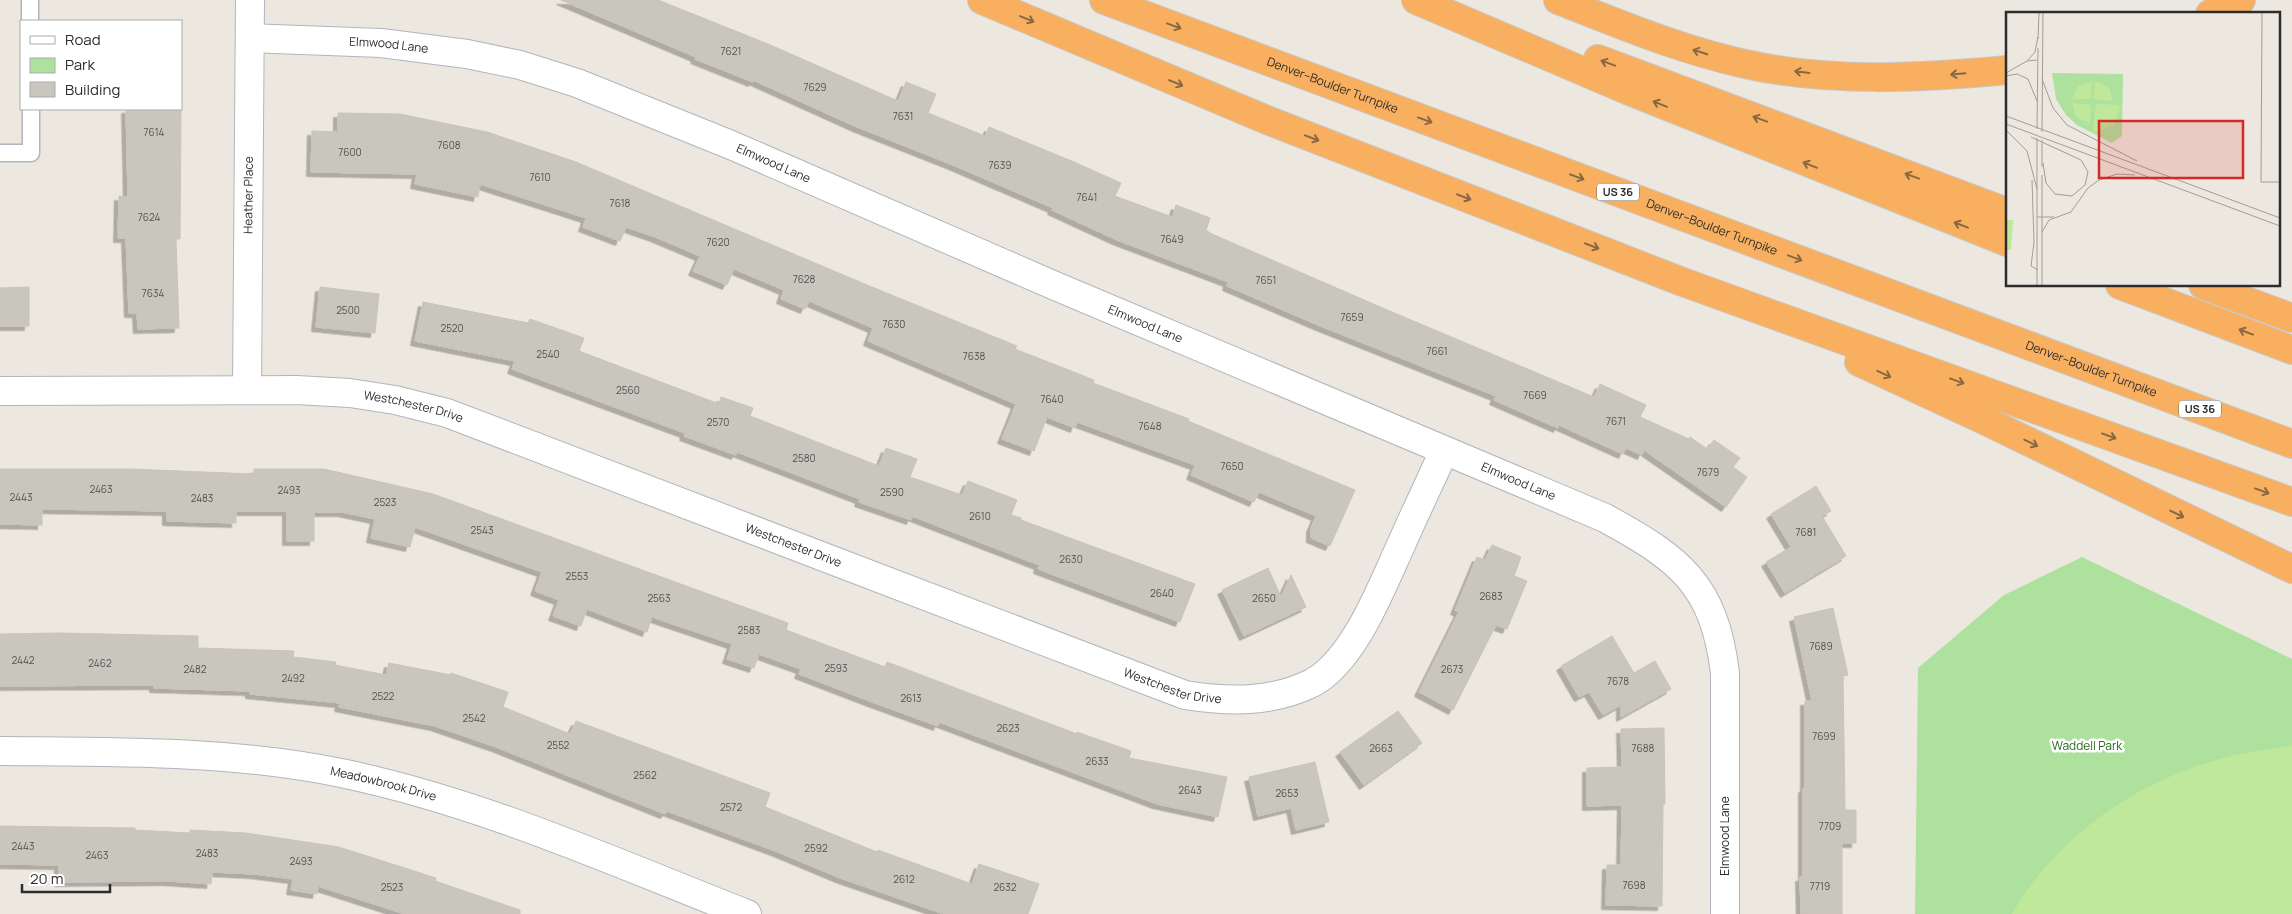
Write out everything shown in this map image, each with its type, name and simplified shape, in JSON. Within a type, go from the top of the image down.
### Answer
[{"type":"highway","points":[[982,0],[1267,120],[1680,281],[2292,502]]},
{"type":"highway","points":[[1416,0],[1627,90],[2006,242]]},
{"type":"highway","points":[[1440,0],[2006,212]]},
{"type":"highway","points":[[1558,0],[1711,56],[1765,67],[1817,74],[1893,77],[2006,70]]},
{"type":"highway","points":[[2214,12],[2241,0]]},
{"type":"highway","name":"Denver–Boulder Turnpike","points":[[1114,3],[2292,444]]},
{"type":"highway","points":[[1680,281],[1986,421],[2292,569]]},
{"type":"highway","points":[[2123,286],[2292,350]]},
{"type":"highway","points":[[2206,286],[2292,318]]},
{"type":"highway","points":[[2107,375],[2292,431]]},
{"type":"street","name":"Heather Place","points":[[247,390],[250,0]]},
{"type":"street","name":"Elmwood Lane","points":[[250,38],[381,43],[468,54],[520,65],[577,83],[730,145],[1444,451],[1605,518],[1649,542],[1687,574],[1702,595],[1715,623],[1725,673],[1725,914]]},
{"type":"street","name":"Westchester Drive","points":[[0,391],[247,390],[350,394],[395,400],[447,413],[1186,695],[1217,700],[1253,700],[1285,694],[1314,682],[1342,657],[1372,609],[1444,451]]},
{"type":"street","name":"Meadowbrook Drive","points":[[0,751],[147,752],[201,755],[340,772],[404,788],[506,820],[747,914]]},
{"type":"lane","points":[[30,0],[30,20]]},
{"type":"lane","points":[[0,153],[31,153],[31,110]]},
{"type":"green space","name":"Waddell Park","points":[[2082,557],[2292,659],[2292,914],[1915,914],[1918,668],[2004,595]]},
{"type":"green space","points":[[2292,746],[2292,914],[2012,914],[2031,885],[2077,835],[2104,814],[2133,796],[2163,780],[2195,767],[2236,755]]},
{"type":"building","points":[[561,0],[658,0],[768,44],[898,101],[906,82],[936,94],[928,113],[985,136],[989,127],[1074,162],[1121,183],[1115,196],[1172,217],[1176,205],[1210,218],[1206,230],[1212,234],[1385,309],[1594,397],[1600,384],[1646,405],[1640,417],[1689,439],[1690,437],[1707,449],[1714,440],[1740,458],[1733,467],[1747,477],[1726,507],[1644,450],[1642,455],[1626,448],[1623,454],[1559,425],[1558,428],[1494,400],[1496,396],[1318,325],[1227,286],[1228,282],[1117,240],[1052,210],[1053,208],[953,165],[857,127],[753,80],[753,82],[695,59],[696,57]]},
{"type":"building","points":[[126,110],[181,110],[180,239],[176,239],[179,328],[138,329],[137,313],[129,313],[126,238],[118,238],[119,196],[128,197]]},
{"type":"building","points":[[338,113],[400,114],[487,132],[576,162],[1017,346],[1015,349],[1094,380],[1093,383],[1189,419],[1188,421],[1355,490],[1330,546],[1311,538],[1311,528],[1316,516],[1259,492],[1254,502],[1191,475],[1195,465],[1077,422],[1075,428],[1047,417],[1034,451],[1002,439],[1016,404],[868,341],[873,328],[809,301],[805,309],[781,299],[784,290],[734,269],[727,285],[693,271],[700,256],[655,237],[626,227],[620,241],[583,227],[586,218],[480,184],[478,197],[415,184],[417,174],[311,172],[312,131],[338,132]]},
{"type":"building","points":[[29,287],[29,326],[0,326],[0,288]]},
{"type":"building","points":[[320,287],[379,294],[375,333],[316,327]]},
{"type":"building","points":[[423,302],[528,323],[530,319],[584,338],[579,351],[719,404],[721,397],[753,408],[750,416],[879,466],[886,448],[917,459],[910,477],[962,495],[968,481],[1017,500],[1011,515],[1021,518],[1021,520],[1195,584],[1180,622],[1038,569],[1039,565],[912,516],[911,520],[859,502],[860,499],[737,452],[736,455],[684,436],[685,433],[512,369],[515,361],[415,341]]},
{"type":"building","points":[[0,469],[130,469],[254,474],[254,469],[324,469],[433,494],[788,623],[786,630],[885,667],[887,662],[1077,734],[1077,732],[1131,751],[1129,758],[1227,777],[1218,817],[1157,804],[939,722],[938,726],[872,702],[799,674],[801,669],[759,654],[754,668],[727,659],[732,644],[652,617],[647,632],[587,609],[581,626],[553,616],[559,600],[535,591],[542,572],[415,527],[410,547],[371,538],[375,519],[342,512],[314,512],[314,541],[287,541],[287,511],[236,511],[236,523],[167,521],[167,511],[42,509],[42,525],[0,524]]},
{"type":"building","points":[[1816,486],[1831,511],[1822,516],[1846,556],[1785,593],[1766,562],[1791,547],[1771,514]]},
{"type":"building","points":[[1492,545],[1521,557],[1514,576],[1527,581],[1507,629],[1496,625],[1453,710],[1419,692],[1459,612],[1455,610],[1477,557],[1485,560]]},
{"type":"building","points":[[1268,568],[1281,597],[1291,575],[1306,607],[1244,636],[1222,590]]},
{"type":"building","points":[[1833,608],[1848,675],[1843,676],[1845,810],[1856,810],[1856,843],[1842,843],[1842,914],[1801,914],[1800,877],[1803,877],[1805,701],[1812,701],[1794,617]]},
{"type":"building","points":[[58,633],[198,636],[198,648],[294,651],[293,657],[336,662],[335,665],[386,675],[389,663],[451,675],[451,673],[508,692],[503,707],[570,734],[576,721],[770,793],[765,807],[877,852],[878,850],[972,884],[979,864],[1039,884],[1028,914],[944,914],[840,878],[778,852],[667,811],[665,814],[496,747],[435,726],[339,707],[340,703],[250,694],[250,691],[154,688],[154,685],[0,686],[0,634]]},
{"type":"building","points":[[1612,636],[1634,673],[1655,661],[1671,689],[1621,717],[1621,705],[1603,715],[1589,692],[1579,697],[1561,666]]},
{"type":"building","points":[[1398,711],[1422,743],[1364,785],[1340,752]]},
{"type":"building","points":[[1664,728],[1665,804],[1663,805],[1662,906],[1606,905],[1607,865],[1621,865],[1622,805],[1587,806],[1587,768],[1622,767],[1621,729]]},
{"type":"building","points":[[1315,762],[1329,822],[1296,830],[1291,808],[1258,816],[1249,777]]},
{"type":"building","points":[[0,826],[135,828],[135,830],[190,833],[190,830],[246,833],[339,847],[436,878],[435,881],[520,910],[520,914],[405,914],[318,886],[317,894],[291,890],[293,879],[254,874],[212,872],[211,884],[168,881],[59,882],[59,865],[0,864]]}]
